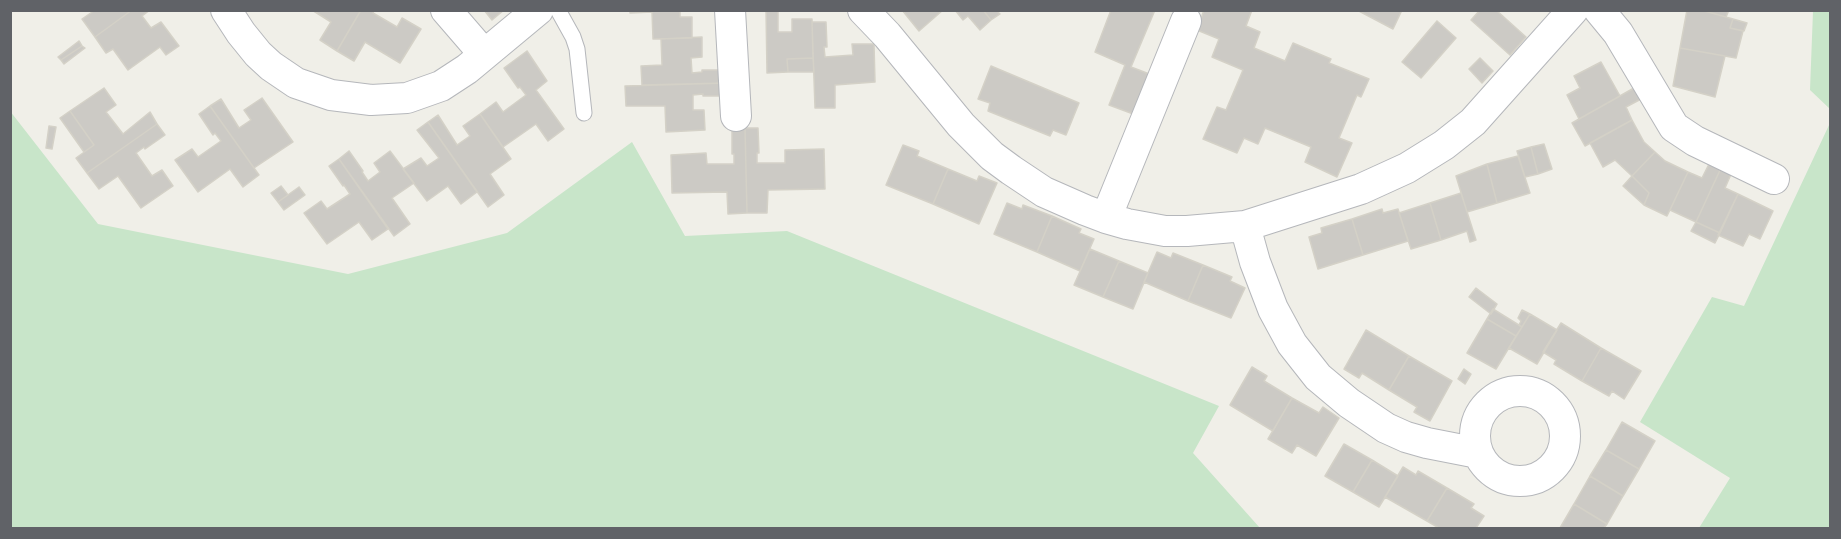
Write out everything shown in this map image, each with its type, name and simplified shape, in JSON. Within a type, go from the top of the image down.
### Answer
[{"type":"street","points":[[226,10],[249,44],[271,66],[296,83],[331,95],[371,100],[407,98],[441,86],[467,69],[538,10]]},
{"type":"street","points":[[446,10],[484,54]]},
{"type":"street","points":[[730,10],[736,116]]},
{"type":"street","points":[[863,10],[887,34],[954,118],[992,156],[1044,192],[1106,218],[1165,231],[1245,226],[1361,189],[1407,168],[1436,152],[1486,109],[1573,10]]},
{"type":"street","points":[[1599,10],[1618,33],[1674,127],[1695,141],[1774,179]]},
{"type":"street","points":[[1106,218],[1186,21]]},
{"type":"street","points":[[1245,226],[1273,309],[1292,344],[1318,377],[1349,403],[1386,428],[1427,443],[1478,453]]},
{"type":"lane","points":[[558,10],[577,49],[584,113]]},
{"type":"green space","points":[[1813,11],[1830,11],[1830,109],[1810,90]]},
{"type":"green space","points":[[10,111],[98,224],[348,274],[507,233],[632,142],[685,236],[787,231],[1219,406],[1193,453],[1260,528],[11,528]]},
{"type":"green space","points":[[1830,123],[1830,528],[1699,528],[1730,478],[1640,422],[1712,297],[1744,306]]},
{"type":"building","points":[[95,10],[132,10],[95,37],[82,19]]},
{"type":"building","points":[[132,10],[150,10],[142,16],[151,28],[161,22],[179,46],[166,55],[160,47],[128,70],[113,49],[106,53],[95,37]]},
{"type":"building","points":[[312,10],[361,10],[337,51],[320,40],[331,22]]},
{"type":"building","points":[[361,10],[374,10],[373,13],[397,27],[402,18],[421,29],[400,63],[365,42],[354,61],[337,51]]},
{"type":"building","points":[[484,10],[504,10],[492,20]]},
{"type":"building","points":[[630,10],[680,10],[680,17],[692,17],[692,38],[653,39],[652,12],[630,13]]},
{"type":"building","points":[[766,10],[778,10],[778,32],[792,32],[792,19],[812,19],[813,58],[787,59],[788,72],[767,73]]},
{"type":"building","points":[[902,10],[943,10],[919,31]]},
{"type":"building","points":[[955,10],[983,10],[991,20],[980,30],[968,16],[963,20]]},
{"type":"building","points":[[983,10],[996,10],[1000,14],[991,20]]},
{"type":"building","points":[[1111,10],[1155,10],[1131,67],[1152,75],[1136,115],[1109,105],[1125,65],[1095,52]]},
{"type":"building","points":[[1204,10],[1252,10],[1246,26],[1260,32],[1254,48],[1285,61],[1293,43],[1331,59],[1329,63],[1369,79],[1361,97],[1357,95],[1339,138],[1352,143],[1337,177],[1305,162],[1311,147],[1265,128],[1258,144],[1244,138],[1237,153],[1203,139],[1217,107],[1226,110],[1243,70],[1212,57],[1219,39],[1197,30]]},
{"type":"building","points":[[1357,10],[1402,10],[1393,29]]},
{"type":"building","points":[[1480,10],[1496,10],[1526,37],[1510,55],[1471,20]]},
{"type":"building","points":[[1687,10],[1701,10],[1733,19],[1730,28],[1743,31],[1736,58],[1680,48]]},
{"type":"building","points":[[1701,10],[1729,10],[1726,17]]},
{"type":"building","points":[[1733,19],[1747,23],[1744,31],[1730,28]]},
{"type":"building","points":[[1437,21],[1456,38],[1421,78],[1402,62]]},
{"type":"building","points":[[812,22],[826,22],[825,57],[853,55],[852,44],[874,44],[875,82],[835,85],[835,108],[815,108]]},
{"type":"building","points":[[702,37],[702,57],[691,58],[692,73],[702,72],[702,70],[726,70],[727,83],[642,85],[641,66],[662,65],[661,39]]},
{"type":"building","points":[[79,41],[82,46],[61,60],[58,57]]},
{"type":"building","points":[[82,46],[85,48],[64,64],[61,60]]},
{"type":"building","points":[[1680,48],[1725,56],[1715,97],[1673,86]]},
{"type":"building","points":[[527,51],[547,81],[536,90],[564,129],[548,141],[536,124],[503,147],[480,114],[496,102],[503,112],[526,95],[504,68]]},
{"type":"building","points":[[813,58],[814,72],[788,72],[787,59]]},
{"type":"building","points":[[1480,58],[1493,71],[1482,83],[1469,69]]},
{"type":"building","points":[[1601,62],[1620,96],[1579,119],[1567,95],[1580,88],[1574,76]]},
{"type":"building","points":[[991,66],[1079,103],[1066,135],[1053,130],[1050,136],[988,111],[990,103],[978,99]]},
{"type":"building","points":[[727,83],[727,96],[693,95],[693,110],[704,110],[705,130],[666,132],[665,106],[626,106],[625,86]]},
{"type":"building","points":[[104,88],[116,105],[106,112],[123,134],[150,112],[157,124],[87,173],[76,158],[94,145],[70,111]]},
{"type":"building","points":[[1634,88],[1641,99],[1626,107],[1632,120],[1585,146],[1572,123]]},
{"type":"building","points":[[262,98],[293,142],[254,168],[210,106],[221,99],[239,128],[251,120],[244,110]]},
{"type":"building","points":[[210,106],[259,175],[243,187],[230,169],[198,192],[175,160],[192,149],[198,157],[221,141],[215,133],[213,135],[199,114]]},
{"type":"building","points":[[70,111],[94,145],[84,152],[60,118]]},
{"type":"building","points":[[480,114],[511,159],[490,174],[504,195],[488,207],[428,122],[438,115],[457,145],[470,136],[463,126]]},
{"type":"building","points":[[1632,120],[1644,142],[1655,152],[1632,176],[1615,160],[1603,167],[1590,143]]},
{"type":"building","points":[[428,122],[477,192],[461,204],[448,186],[427,201],[403,169],[421,158],[427,166],[439,158],[417,130]]},
{"type":"building","points":[[157,124],[165,135],[136,153],[152,176],[162,170],[173,186],[141,208],[118,176],[99,189],[87,173]]},
{"type":"building","points":[[49,126],[56,127],[52,149],[46,148]]},
{"type":"building","points":[[745,128],[747,213],[728,214],[727,192],[672,193],[671,155],[706,153],[707,164],[734,164],[732,129]]},
{"type":"building","points":[[745,128],[758,128],[757,163],[785,163],[785,150],[824,149],[825,189],[768,190],[767,213],[747,213]]},
{"type":"building","points":[[1544,144],[1552,169],[1538,174],[1531,147]]},
{"type":"building","points":[[903,145],[919,151],[917,156],[948,169],[933,204],[886,185]]},
{"type":"building","points":[[1531,147],[1538,174],[1525,177],[1517,151]]},
{"type":"building","points":[[349,151],[368,181],[380,172],[374,163],[390,151],[414,183],[392,198],[410,224],[394,236],[339,159]]},
{"type":"building","points":[[1655,152],[1665,161],[1688,172],[1667,216],[1644,205],[1649,193],[1632,176]]},
{"type":"building","points":[[1518,156],[1530,193],[1497,203],[1487,164]]},
{"type":"building","points":[[339,159],[388,229],[372,240],[359,222],[327,244],[304,213],[321,201],[327,209],[350,194],[329,166]]},
{"type":"building","points":[[1710,162],[1721,168],[1696,222],[1670,210],[1688,172],[1702,178]]},
{"type":"building","points":[[1487,164],[1497,203],[1467,212],[1456,176]]},
{"type":"building","points":[[1721,168],[1732,172],[1725,188],[1738,194],[1720,233],[1696,222]]},
{"type":"building","points":[[948,169],[977,181],[979,176],[997,183],[979,224],[933,204]]},
{"type":"building","points":[[1632,176],[1649,193],[1644,205],[1623,186]]},
{"type":"building","points":[[281,186],[288,195],[278,202],[271,193]]},
{"type":"building","points":[[299,187],[305,195],[284,210],[278,202]]},
{"type":"building","points":[[1461,193],[1476,240],[1470,242],[1467,231],[1441,240],[1430,203]]},
{"type":"building","points":[[1738,194],[1773,211],[1760,239],[1749,234],[1743,246],[1718,235]]},
{"type":"building","points":[[1007,203],[1022,209],[1023,205],[1052,216],[1037,252],[994,234]]},
{"type":"building","points":[[1430,203],[1441,240],[1411,249],[1399,213]]},
{"type":"building","points":[[1382,209],[1383,213],[1398,209],[1408,241],[1363,255],[1352,219]]},
{"type":"building","points":[[1052,216],[1081,229],[1079,233],[1094,239],[1080,271],[1037,252]]},
{"type":"building","points":[[1352,219],[1363,255],[1318,269],[1309,237],[1322,233],[1321,228]]},
{"type":"building","points":[[1696,222],[1720,233],[1715,243],[1691,231]]},
{"type":"building","points":[[1090,249],[1119,261],[1103,297],[1074,285]]},
{"type":"building","points":[[1157,252],[1171,258],[1173,253],[1203,265],[1188,301],[1144,282]]},
{"type":"building","points":[[1119,261],[1148,273],[1133,309],[1103,297]]},
{"type":"building","points":[[1203,265],[1232,277],[1230,281],[1245,288],[1231,318],[1188,301]]},
{"type":"building","points":[[1476,288],[1497,304],[1491,314],[1469,297]]},
{"type":"building","points":[[1493,309],[1522,327],[1516,336],[1487,319]]},
{"type":"building","points":[[1522,310],[1530,314],[1522,327],[1519,325],[1521,321],[1518,318]]},
{"type":"building","points":[[1530,314],[1557,330],[1537,364],[1509,348]]},
{"type":"building","points":[[1487,319],[1516,336],[1496,369],[1467,353]]},
{"type":"building","points":[[1561,323],[1601,348],[1582,381],[1554,364],[1556,360],[1543,352]]},
{"type":"building","points":[[1366,330],[1409,356],[1389,390],[1362,373],[1359,378],[1344,369]]},
{"type":"building","points":[[1601,348],[1641,371],[1624,399],[1612,391],[1609,396],[1582,381]]},
{"type":"building","points":[[1409,356],[1452,381],[1430,421],[1414,412],[1417,407],[1389,390]]},
{"type":"building","points":[[1252,367],[1267,376],[1264,381],[1292,398],[1273,431],[1230,405]]},
{"type":"building","points":[[1464,369],[1471,374],[1465,384],[1458,379]]},
{"type":"building","points":[[1292,398],[1319,413],[1323,407],[1339,418],[1316,456],[1297,445],[1292,453],[1268,439]]},
{"type":"building","points":[[1622,422],[1655,441],[1639,469],[1606,450]]},
{"type":"building","points":[[1344,444],[1372,460],[1353,492],[1325,476]]},
{"type":"building","points":[[1606,450],[1639,469],[1623,496],[1590,476]]},
{"type":"building","points":[[1372,460],[1398,476],[1379,507],[1353,492]]},
{"type":"building","points":[[1403,467],[1416,475],[1418,471],[1447,488],[1427,521],[1385,497]]},
{"type":"building","points":[[1590,476],[1623,496],[1607,524],[1574,504]]},
{"type":"building","points":[[1447,488],[1474,504],[1471,508],[1484,516],[1476,528],[1439,528],[1427,521]]},
{"type":"building","points":[[1574,504],[1607,524],[1604,528],[1560,528]]}]
